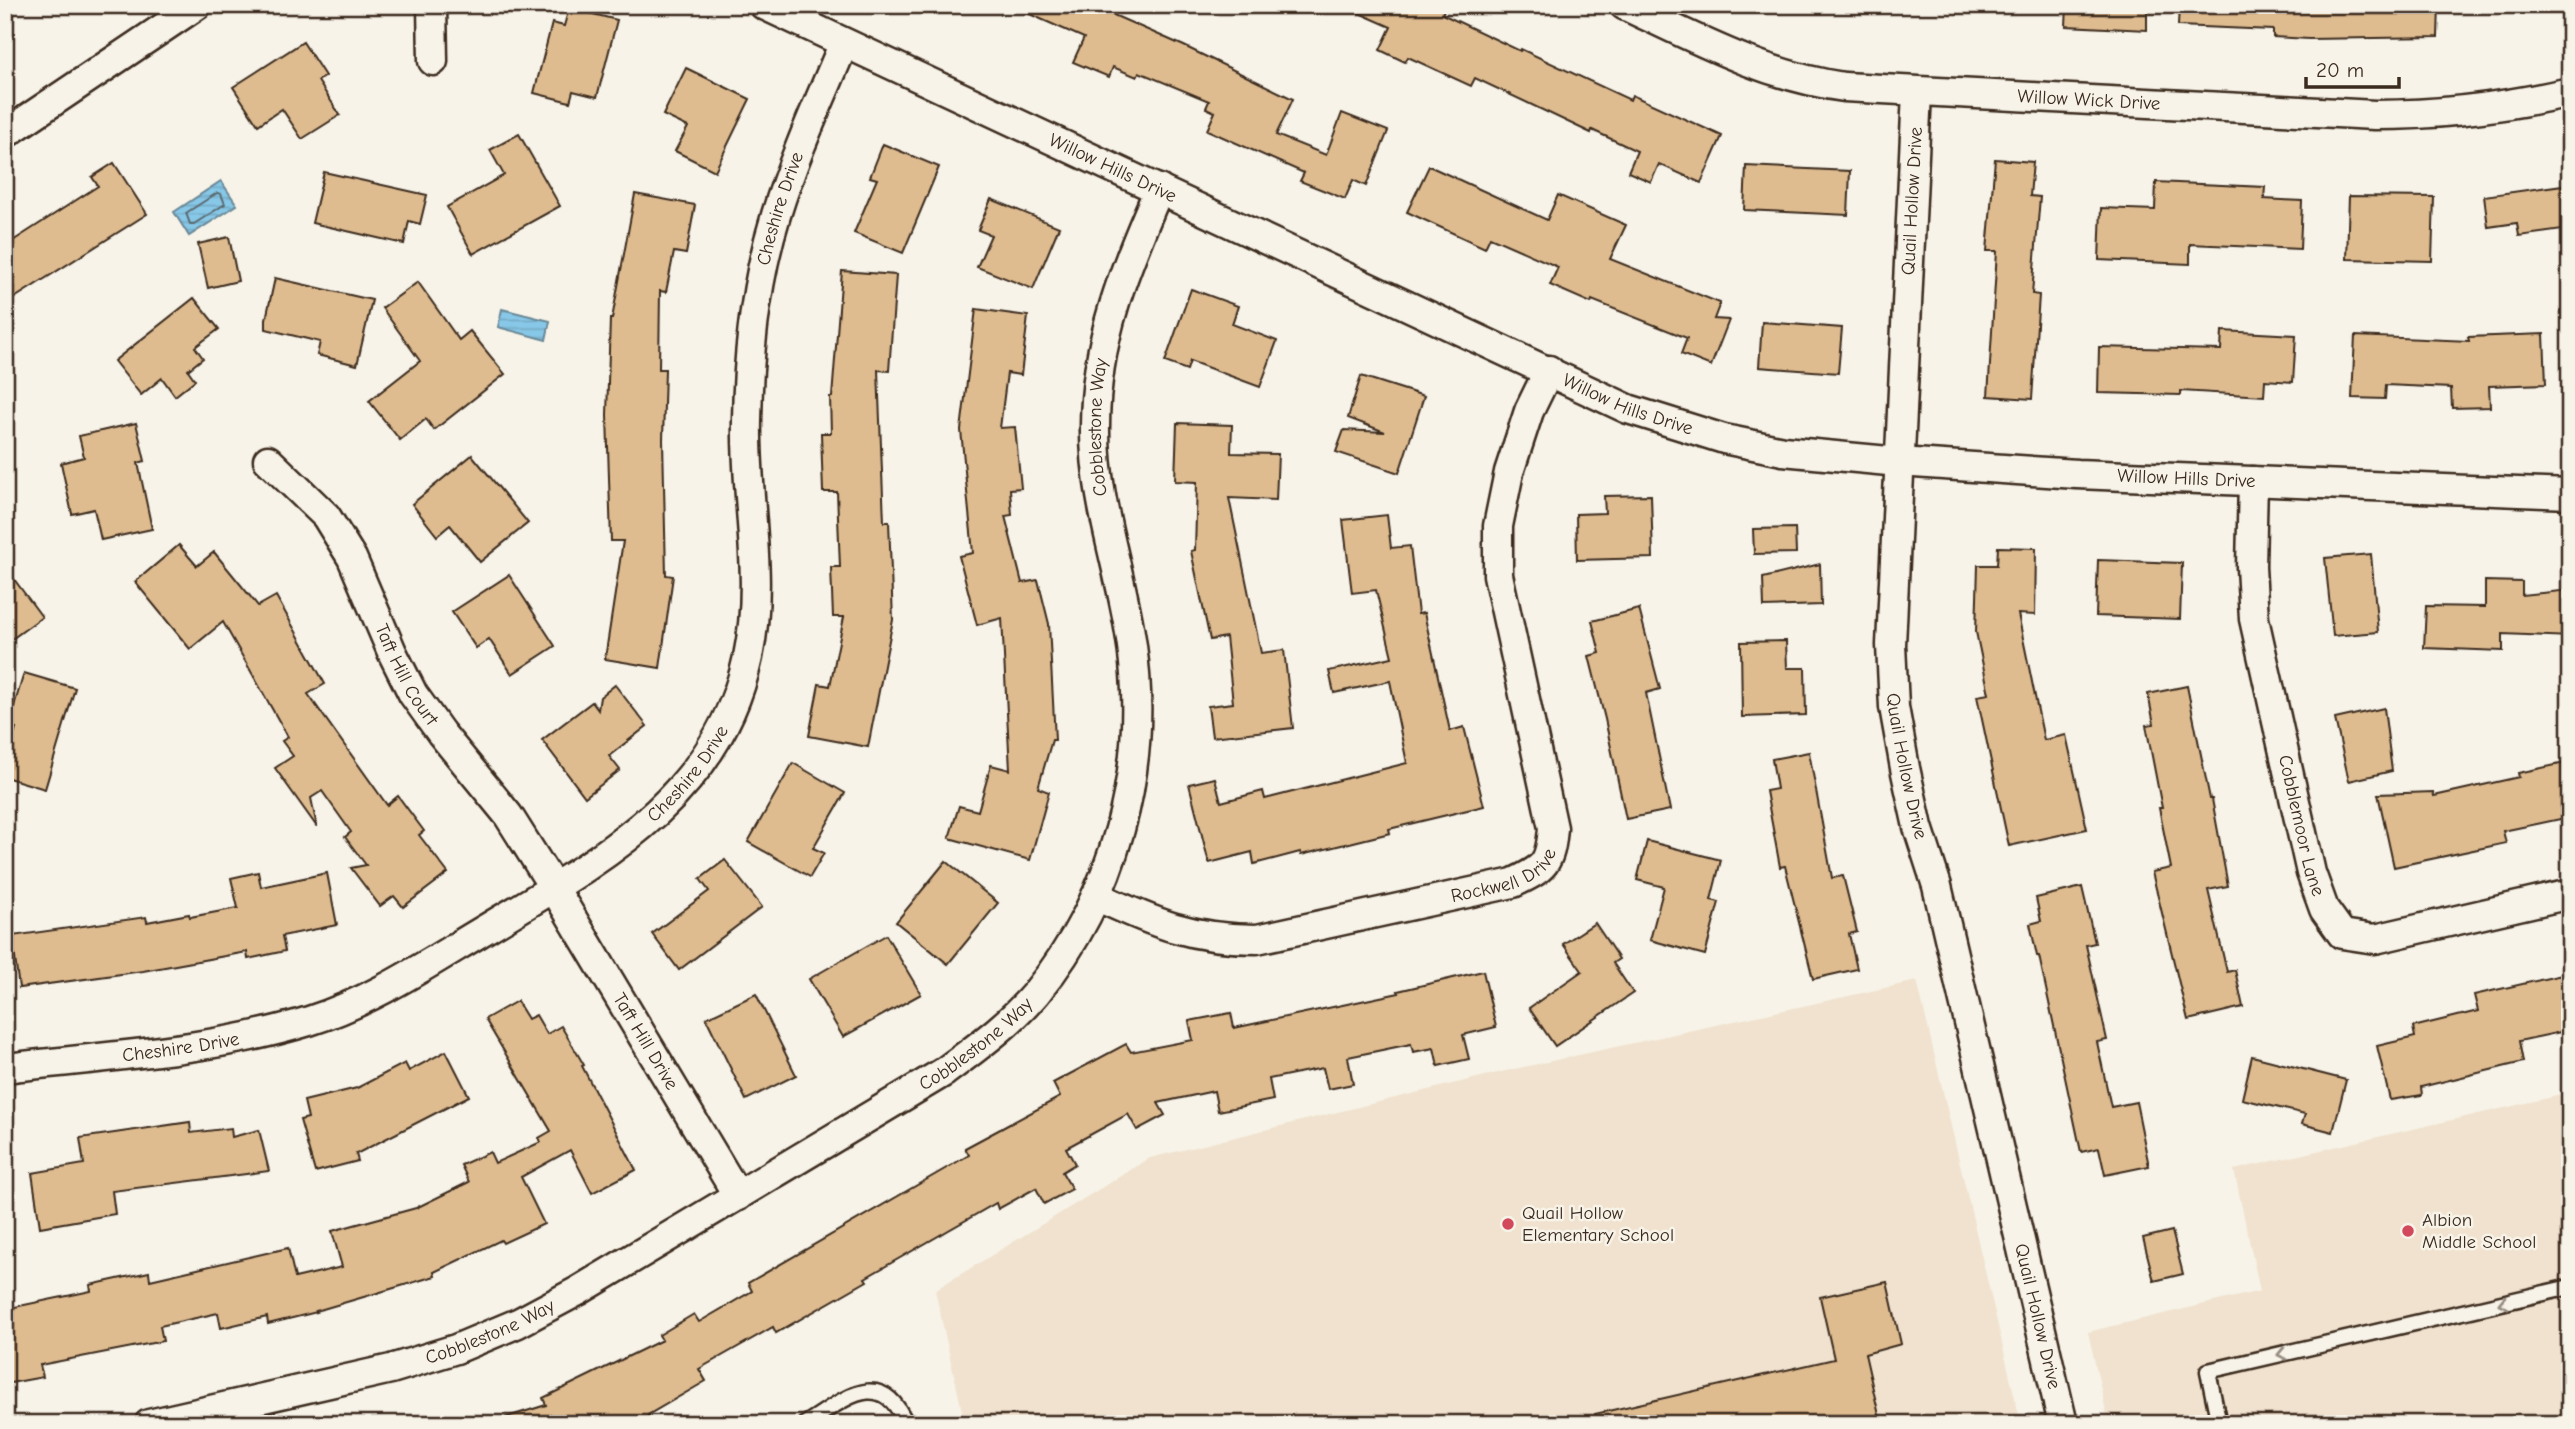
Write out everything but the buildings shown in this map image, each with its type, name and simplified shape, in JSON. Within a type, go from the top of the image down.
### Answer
[{"type":"street","points":[[5,134],[197,5]]},
{"type":"street","points":[[432,5],[433,61]]},
{"type":"street","name":"Willow Hills Drive","points":[[764,5],[1628,409],[1724,439],[1783,451],[1899,462],[2253,481],[2570,494]]},
{"type":"street","name":"Willow Wick Drive","points":[[1624,5],[1733,57],[1796,78],[1844,87],[2375,115],[2477,111],[2570,92]]},
{"type":"street","name":"Cheshire Drive","points":[[5,1068],[219,1042],[312,1020],[398,982],[615,849],[667,805],[711,751],[732,707],[748,660],[756,607],[746,422],[750,355],[759,287],[775,218],[798,151],[844,43]]},
{"type":"street","name":"Quail Hollow Drive","points":[[1917,92],[1891,645],[1894,707],[1913,803],[1937,886],[2063,1424]]},
{"type":"street","name":"Cobblestone Way","points":[[149,1424],[247,1413],[456,1349],[518,1323],[578,1292],[944,1072],[993,1035],[1035,993],[1068,947],[1096,896],[1112,859],[1133,779],[1136,737],[1133,647],[1099,485],[1094,429],[1097,375],[1107,324],[1123,275],[1159,189]]},
{"type":"street","name":"Rockwell Drive","points":[[1096,896],[1190,934],[1225,939],[1257,939],[1513,883],[1539,871],[1551,851],[1553,828],[1498,576],[1498,526],[1509,472],[1529,411],[1549,370]]},
{"type":"street","name":"Taft Hill Court","points":[[268,460],[326,516],[352,558],[414,694],[441,733],[508,815],[554,887]]},
{"type":"street","name":"Cobblemoor Lane","points":[[2253,481],[2251,567],[2254,619],[2311,873],[2324,909],[2342,934],[2375,939],[2570,894]]},
{"type":"street","name":"Taft Hill Drive","points":[[554,887],[738,1196]]},
{"type":"lane","points":[[2219,1424],[2208,1371],[2570,1287]]},
{"type":"lane","points":[[805,1424],[856,1393],[876,1390],[887,1395],[906,1424]]},
{"type":"shaded area","name":"Quail Hollow Elementary School","points":[[1917,981],[2021,1424],[965,1424],[935,1290],[1150,1158],[1510,1070]]},
{"type":"shaded area","name":"Albion Middle School","points":[[2570,1093],[2570,1424],[2109,1424],[2088,1332],[2260,1291],[2234,1170]]},
{"type":"water","points":[[221,181],[237,205],[189,236],[174,212]]},
{"type":"water","points":[[502,309],[550,321],[546,340],[498,327]]},
{"type":"place","name":"Quail Hollow Elementary School","points":[[1508,1224]]},
{"type":"place","name":"Albion Middle School","points":[[2408,1231]]}]
